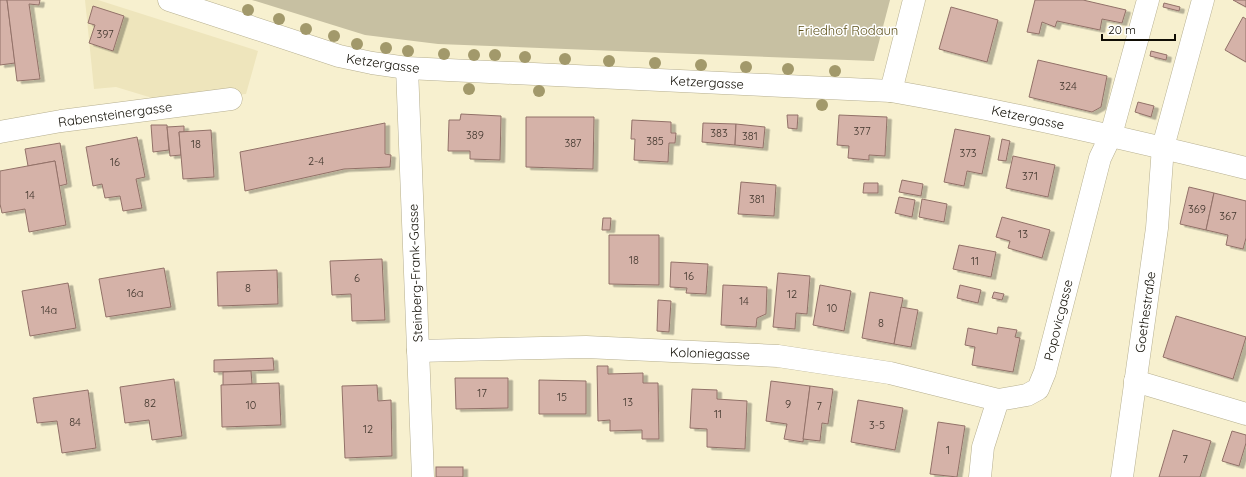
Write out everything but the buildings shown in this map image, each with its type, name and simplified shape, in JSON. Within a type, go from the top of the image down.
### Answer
[{"type":"street","name":"Ketzergasse","points":[[169,0],[339,56],[372,63],[407,68],[891,91],[961,103],[1111,135],[1246,168]]},
{"type":"street","points":[[891,91],[914,0]]},
{"type":"street","points":[[1111,135],[1148,0]]},
{"type":"street","name":"Goethestraße","points":[[1122,477],[1157,228],[1163,147],[1203,0]]},
{"type":"street","name":"Steinberg-Frank-Gasse","points":[[407,68],[424,477]]},
{"type":"street","name":"Rabensteinergasse","points":[[0,132],[61,121],[231,99]]},
{"type":"street","name":"Popovicgasse","points":[[998,400],[1027,395],[1038,389],[1045,372],[1100,158],[1111,135]]},
{"type":"street","name":"Koloniegasse","points":[[418,351],[586,347],[778,356],[890,373],[998,400]]},
{"type":"street","points":[[1135,381],[1246,414]]},
{"type":"street","points":[[980,477],[983,447],[998,400]]},
{"type":"shaded area","points":[[85,0],[98,0],[258,51],[246,94],[159,100],[116,87],[94,89]]},
{"type":"green space","name":"Friedhof Rodaun","points":[[252,0],[890,0],[874,61],[438,44],[365,35]]}]
